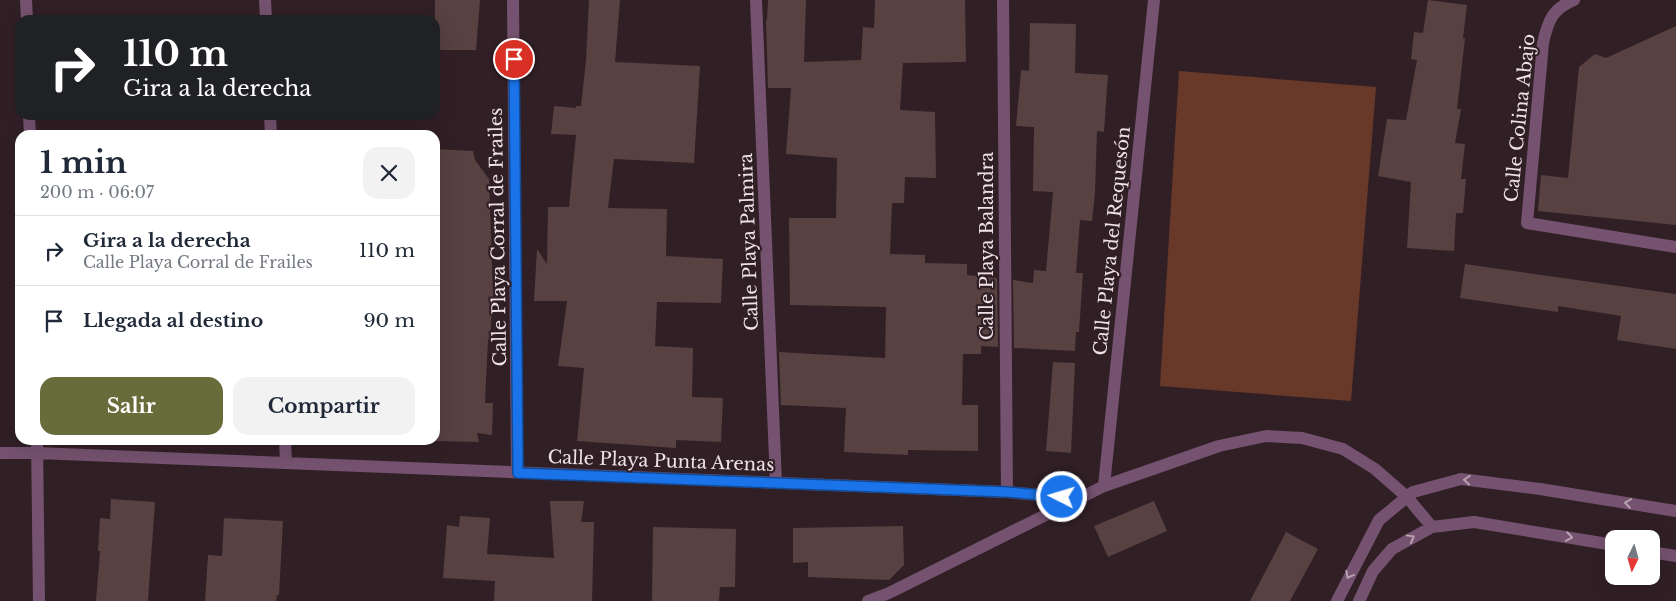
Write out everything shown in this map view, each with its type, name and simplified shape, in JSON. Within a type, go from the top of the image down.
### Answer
[{"type":"street","points":[[26,0],[27,15]]},
{"type":"street","points":[[265,0],[266,15]]},
{"type":"street","name":"Calle Playa Corral de Frailes","points":[[513,0],[518,473]]},
{"type":"street","name":"Calle Playa Palmira","points":[[756,0],[776,483]]},
{"type":"street","name":"Calle Playa Balandra","points":[[1003,0],[1007,492]]},
{"type":"street","name":"Calle Playa del Requesón","points":[[1104,486],[1154,0]]},
{"type":"street","name":"Calle Colina Abajo","points":[[1574,0],[1561,5],[1548,21],[1542,42],[1527,223],[1676,247]]},
{"type":"street","points":[[868,601],[889,593],[1104,486],[1220,446],[1266,436],[1302,438],[1343,449],[1375,469],[1407,497],[1432,527]]},
{"type":"street","points":[[37,445],[39,601]]},
{"type":"street","points":[[284,445],[286,463]]},
{"type":"street","name":"Calle Playa Punta Arenas","points":[[0,453],[1007,492],[1080,499]]},
{"type":"street","points":[[1337,601],[1343,586],[1379,520],[1413,492],[1461,479],[1540,488],[1676,511]]},
{"type":"street","points":[[1360,601],[1373,571],[1392,549],[1432,527],[1474,522],[1605,544]]},
{"type":"street","points":[[1660,553],[1676,556]]},
{"type":"shaded area","points":[[1179,71],[1376,87],[1351,401],[1160,386]]},
{"type":"building","points":[[435,0],[480,0],[476,50],[440,50],[440,15],[435,15]]},
{"type":"building","points":[[589,0],[620,0],[615,62],[700,66],[694,163],[614,159],[608,208],[667,209],[666,256],[723,259],[721,303],[657,302],[655,346],[693,348],[692,397],[723,398],[721,442],[676,440],[676,448],[577,441],[584,368],[558,366],[567,301],[534,301],[537,249],[547,264],[548,207],[569,207],[576,135],[551,134],[554,106],[576,108],[576,106],[581,106],[586,60]]},
{"type":"building","points":[[768,0],[806,0],[804,62],[861,60],[863,27],[874,28],[875,0],[965,0],[966,62],[903,63],[900,110],[935,112],[936,178],[905,177],[904,203],[892,203],[890,254],[925,255],[925,263],[967,264],[967,275],[997,278],[998,347],[981,346],[981,354],[963,354],[962,405],[978,405],[978,451],[908,450],[908,455],[844,452],[846,408],[781,405],[779,352],[885,358],[886,307],[790,305],[789,218],[836,218],[837,158],[786,154],[791,88],[768,88],[766,20]]},
{"type":"building","points":[[1428,0],[1467,5],[1457,109],[1461,109],[1455,143],[1465,144],[1461,179],[1466,179],[1463,213],[1456,213],[1454,251],[1407,248],[1411,182],[1378,176],[1387,119],[1406,120],[1417,60],[1411,59],[1414,32],[1423,33]]},
{"type":"building","points":[[1030,23],[1076,24],[1075,73],[1108,75],[1104,132],[1097,131],[1092,221],[1080,220],[1076,273],[1083,273],[1079,332],[1076,332],[1075,351],[1014,348],[1013,280],[1033,283],[1034,270],[1046,271],[1053,192],[1033,191],[1034,127],[1016,126],[1021,70],[1029,71]]},
{"type":"building","points":[[1676,26],[1676,225],[1538,211],[1541,175],[1568,178],[1579,67],[1595,54],[1606,58]]},
{"type":"building","points":[[440,149],[473,151],[475,160],[489,179],[493,294],[490,340],[488,340],[485,403],[493,403],[492,435],[477,433],[479,442],[440,441]]},
{"type":"building","points":[[1465,264],[1676,294],[1676,349],[1617,340],[1621,316],[1558,306],[1558,312],[1460,298]]},
{"type":"building","points":[[1053,362],[1075,363],[1071,453],[1046,451]]},
{"type":"building","points":[[111,499],[155,502],[148,601],[96,601],[100,551],[98,551],[100,518],[110,519]]},
{"type":"building","points":[[550,501],[584,501],[581,522],[594,522],[592,601],[494,601],[495,581],[443,578],[447,525],[459,527],[460,516],[490,518],[487,554],[554,558]]},
{"type":"building","points":[[1154,501],[1167,531],[1108,557],[1094,526]]},
{"type":"building","points":[[224,518],[283,521],[279,595],[277,595],[276,601],[205,601],[208,555],[222,556]]},
{"type":"building","points":[[903,526],[904,565],[889,580],[808,577],[808,562],[793,563],[793,528]]},
{"type":"building","points":[[653,527],[736,529],[735,587],[720,587],[719,601],[652,601]]},
{"type":"building","points":[[1286,532],[1318,549],[1290,601],[1250,601]]},
{"type":"route","points":[[514,59],[518,473],[1007,492],[1062,497]]}]
